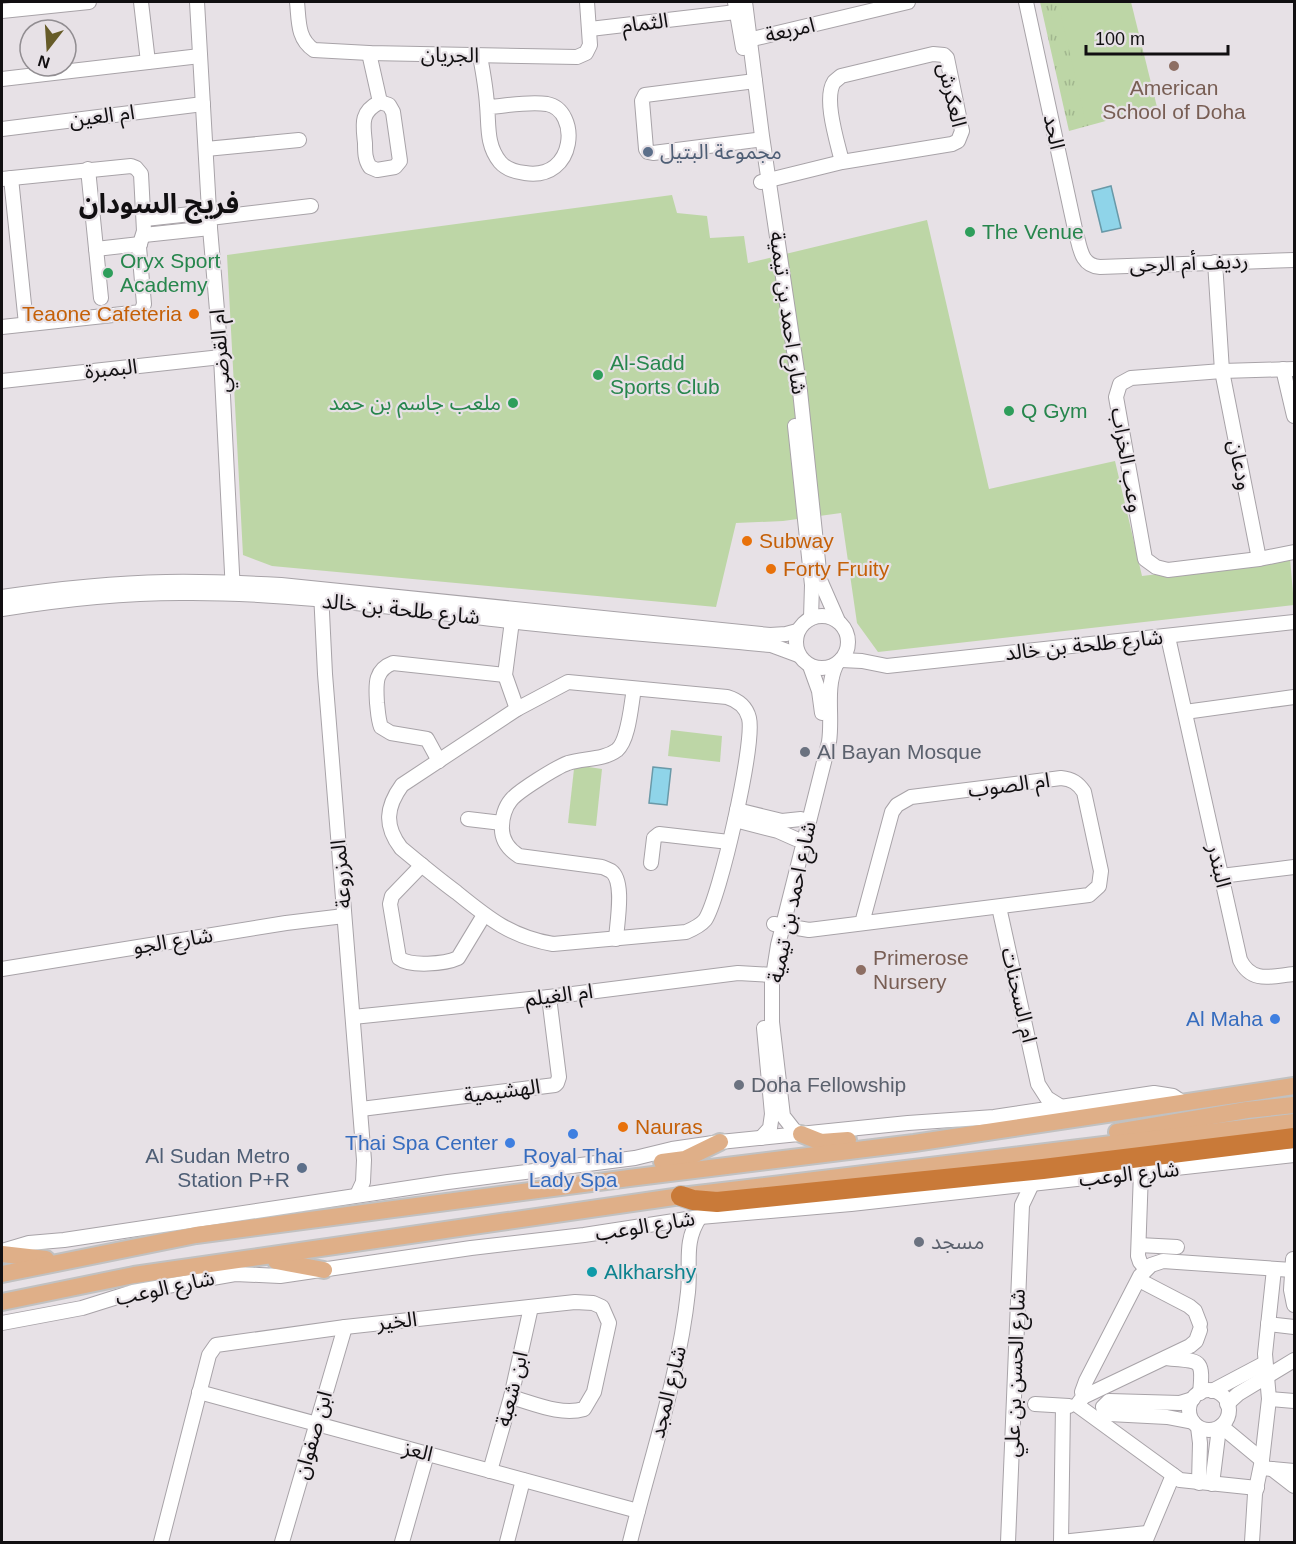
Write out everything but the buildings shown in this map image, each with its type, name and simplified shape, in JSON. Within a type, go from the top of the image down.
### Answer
[{"type":"highway","points":[[681,1196],[705,1202],[724,1202],[1020,1172],[1294,1138]]},
{"type":"main road","points":[[2,1274],[68,1259],[196,1236],[629,1178],[914,1143],[1294,1086]]},
{"type":"main road","points":[[1082,1147],[1097,1135],[1247,1110],[1294,1105]]},
{"type":"main road","name":"شارع الوعب","points":[[2,1302],[134,1275],[681,1196],[1294,1122]]},
{"type":"main road","points":[[801,1134],[821,1142],[882,1137],[914,1143]]},
{"type":"main road","points":[[629,1178],[648,1166],[685,1159],[720,1142]]},
{"type":"main road","points":[[2,1252],[44,1259],[68,1259]]},
{"type":"main road","points":[[251,1259],[283,1262],[324,1270]]},
{"type":"street","points":[[2,11],[40,4],[89,2]]},
{"type":"street","points":[[141,2],[148,62]]},
{"type":"street","name":"ام القرضي","points":[[197,2],[221,357],[233,588]]},
{"type":"street","name":"الجريان","points":[[297,2],[301,36],[314,50],[577,57],[586,53],[590,45],[586,2]]},
{"type":"street","name":"امربعة","points":[[746,40],[908,2]]},
{"type":"street","name":"الحد","points":[[1026,2],[1075,229],[1085,262]]},
{"type":"street","name":"الثمام","points":[[590,29],[738,5]]},
{"type":"street","name":"شارع احمد بن تيمية","points":[[738,5],[746,40],[793,391],[797,459],[812,585],[811,618]]},
{"type":"street","points":[[369,53],[380,102]]},
{"type":"street","name":"العكرش","points":[[765,181],[842,162],[952,144],[958,141],[962,131],[947,58],[944,55],[933,54],[841,76],[834,82],[831,90],[831,111],[842,162]]},
{"type":"street","points":[[2,79],[200,56]]},
{"type":"street","points":[[480,56],[488,107],[487,125],[490,142],[500,162],[511,170],[540,175],[557,167],[566,151],[568,134],[565,117],[559,108],[547,104],[488,107]]},
{"type":"street","points":[[751,81],[645,95],[642,101],[646,149],[653,153],[756,140]]},
{"type":"street","name":"شارع احمد بن تيمية","points":[[751,81],[756,140],[800,391],[820,580],[841,625]]},
{"type":"street","points":[[380,102],[389,105],[393,112],[400,161],[395,167],[377,170],[370,167],[366,161],[363,121],[366,112],[380,102]]},
{"type":"street","name":"ام العين","points":[[2,129],[203,104]]},
{"type":"street","points":[[206,149],[299,140]]},
{"type":"street","points":[[2,327],[141,312],[144,304],[142,240],[145,219],[141,174],[136,168],[128,165],[6,179],[26,324]]},
{"type":"street","points":[[88,169],[101,298]]},
{"type":"street","points":[[145,219],[210,219],[311,206]]},
{"type":"street","points":[[96,249],[142,240],[210,219]]},
{"type":"street","name":"رديف أم الرحى","points":[[1085,262],[1091,266],[1100,267],[1294,260]]},
{"type":"street","name":"ودعان","points":[[1215,262],[1222,371],[1259,559]]},
{"type":"street","name":"البمبرة","points":[[2,381],[221,357]]},
{"type":"street","points":[[1289,369],[1294,416]]},
{"type":"street","name":"وعب الخراب","points":[[1289,369],[1222,371],[1131,378],[1125,380],[1117,390],[1116,397],[1118,420],[1145,559],[1156,567],[1168,570],[1259,559],[1294,552]]},
{"type":"street","name":"شارع طلحة بن خالد","points":[[2,597],[124,584],[166,582],[770,635],[797,631]]},
{"type":"street","name":"شارع طلحة بن خالد","points":[[2,609],[95,597],[233,588]]},
{"type":"street","name":"شارع طلحة بن خالد","points":[[321,594],[512,621],[771,645],[798,655]]},
{"type":"street","name":"المزروعة","points":[[321,594],[364,1160],[363,1182],[357,1195]]},
{"type":"street","points":[[841,625],[848,642],[847,649],[839,663],[823,669],[810,666],[798,655],[795,647],[797,631],[811,618],[825,616],[841,625],[873,663]]},
{"type":"street","points":[[512,621],[505,675],[517,709]]},
{"type":"street","name":"شارع طلحة بن خالد","points":[[839,663],[857,660],[892,665],[1294,622]]},
{"type":"street","name":"البندر","points":[[1168,637],[1240,960],[1243,967],[1257,977],[1294,974]]},
{"type":"street","points":[[439,761],[427,739],[391,733],[381,727],[376,682],[379,672],[393,663],[505,675]]},
{"type":"street","name":"شارع احمد بن تيمية","points":[[779,925],[829,742],[830,681],[839,663]]},
{"type":"street","name":"شارع احمد بن تيمية","points":[[761,1138],[770,1128],[772,1114],[763,1023],[769,974],[796,839],[822,729],[821,698],[810,666]]},
{"type":"street","points":[[568,682],[727,697],[737,700],[745,708],[749,718],[749,744],[736,815],[713,904],[703,922],[686,932],[553,944],[534,940],[508,930],[484,915],[401,848],[391,829],[390,810],[392,801],[402,785],[517,709],[568,682]]},
{"type":"street","points":[[616,939],[620,885],[617,877],[602,867],[519,856],[506,844],[502,835],[502,824],[509,802],[525,789],[567,763],[608,754],[619,748],[625,737],[634,689]]},
{"type":"street","points":[[1185,712],[1294,701]]},
{"type":"street","name":"ام الصوب","points":[[779,925],[809,930],[1089,895],[1099,885],[1101,871],[1084,792],[1076,782],[1061,778],[911,797],[903,800],[892,812],[862,923]]},
{"type":"street","points":[[736,815],[771,823],[801,819]]},
{"type":"street","points":[[468,819],[502,824]]},
{"type":"street","points":[[771,823],[796,839]]},
{"type":"street","points":[[651,863],[654,838],[659,834],[729,842]]},
{"type":"street","points":[[422,865],[392,896],[390,904],[399,958],[405,963],[458,958],[484,915]]},
{"type":"street","points":[[1221,876],[1294,867]]},
{"type":"street","name":"ام السحنات","points":[[999,907],[1038,1084]]},
{"type":"street","name":"شارع الجو","points":[[2,969],[274,925],[345,916]]},
{"type":"street","name":"ام الغيلم","points":[[353,1017],[549,997],[729,974],[769,974]]},
{"type":"street","name":"شارع احمد بن تيمية","points":[[769,974],[783,1116],[794,1130],[801,1134]]},
{"type":"street","name":"الهشيمية","points":[[361,1110],[555,1085],[559,1077],[549,997]]},
{"type":"street","points":[[1038,1084],[1047,1098],[1063,1108]]},
{"type":"street","points":[[1026,1113],[1036,1099],[1038,1084]]},
{"type":"street","points":[[2,1252],[29,1243],[64,1240],[357,1195],[635,1158],[672,1149],[720,1142],[1026,1113],[1154,1093],[1173,1096],[1182,1102]]},
{"type":"street","name":"شارع الوعب","points":[[2,1323],[82,1308],[133,1292],[235,1274],[280,1276],[471,1248],[584,1235],[670,1220],[840,1205],[1294,1155]]},
{"type":"street","name":"المزروعة","points":[[364,1160],[371,1183],[380,1192]]},
{"type":"street","points":[[1014,1403],[1063,1406],[1080,1401],[1190,1347],[1196,1341],[1200,1327],[1195,1311],[1142,1274],[1138,1245],[1141,1172]]},
{"type":"street","name":"شارع الحسن بن علي","points":[[1008,1542],[1022,1204],[1032,1184]]},
{"type":"street","points":[[1007,1187],[1014,1191],[1022,1204]]},
{"type":"street","name":"شارع المجد","points":[[630,1542],[685,1322],[689,1282],[688,1240],[700,1217]]},
{"type":"street","points":[[670,1220],[688,1240]]},
{"type":"street","points":[[1138,1245],[1177,1247]]},
{"type":"street","points":[[1080,1401],[1086,1381],[1142,1274],[1163,1262],[1274,1269],[1292,1264],[1291,1290],[1294,1305]]},
{"type":"street","points":[[1252,1542],[1257,1488],[1265,1466],[1269,1399],[1266,1370],[1268,1324],[1274,1269]]},
{"type":"street","name":"الخير","points":[[161,1542],[210,1351],[216,1345],[345,1327],[576,1302],[593,1303],[602,1307],[609,1323],[594,1392],[584,1409],[576,1412],[565,1411],[512,1397]]},
{"type":"street","name":"ابن شعبة","points":[[490,1471],[512,1397],[531,1307]]},
{"type":"street","points":[[1268,1324],[1294,1327]]},
{"type":"street","name":"ابن صفوان","points":[[282,1542],[345,1327]]},
{"type":"street","points":[[1164,1358],[1196,1362],[1201,1366],[1201,1394],[1189,1411],[1196,1425],[1200,1443],[1205,1484]]},
{"type":"street","points":[[1280,1369],[1294,1360]]},
{"type":"street","points":[[1227,1404],[1266,1370]]},
{"type":"street","points":[[1103,1407],[1109,1401],[1180,1403],[1232,1380],[1266,1370],[1294,1370]]},
{"type":"street","points":[[1202,1376],[1232,1380]]},
{"type":"street","name":"العز","points":[[199,1392],[638,1511]]},
{"type":"street","points":[[1201,1394],[1224,1398],[1228,1416],[1220,1427],[1205,1484]]},
{"type":"street","points":[[1269,1399],[1294,1401]]},
{"type":"street","points":[[1080,1401],[1103,1407],[1109,1414],[1167,1417],[1212,1430],[1220,1427]]},
{"type":"street","points":[[1080,1401],[1173,1475],[1186,1482],[1257,1488]]},
{"type":"street","points":[[1063,1406],[1061,1542],[1146,1538],[1173,1475]]},
{"type":"street","points":[[1220,1427],[1265,1466],[1294,1486]]},
{"type":"street","points":[[402,1542],[427,1454]]},
{"type":"street","points":[[1265,1466],[1294,1471]]},
{"type":"street","points":[[507,1542],[523,1480]]},
{"type":"green space","points":[[1040,2],[1131,2],[1157,107],[1069,131]]},
{"type":"green space","points":[[1058,2],[1128,2],[1153,108],[1086,123]]},
{"type":"green space","name":"Al-Sadd Sports Club","points":[[672,195],[677,213],[707,216],[710,238],[744,236],[748,263],[927,220],[989,489],[1115,461],[1142,576],[1290,558],[1294,605],[878,652],[857,623],[841,513],[783,521],[736,523],[716,607],[272,566],[243,555],[227,255]]},
{"type":"green space","points":[[671,730],[722,736],[720,762],[668,756]]},
{"type":"green space","points":[[582,766],[602,769],[596,826],[568,823],[574,769]]},
{"type":"water","points":[[1111,186],[1121,228],[1102,232],[1092,191]]},
{"type":"water","points":[[653,767],[671,769],[667,805],[649,803]]},
{"type":"place","name":"American School of Doha","points":[[1174,66]]},
{"type":"place","name":"مجموعة البتيل","points":[[648,152]]},
{"type":"place","name":"The Venue","points":[[970,232]]},
{"type":"place","name":"Oryx Sport Academy","points":[[108,273]]},
{"type":"place","name":"Teaone Cafeteria","points":[[194,314]]},
{"type":"place","name":"Al-Sadd Sports Club","points":[[598,375]]},
{"type":"place","name":"ملعب جاسم بن حمد","points":[[513,403]]},
{"type":"place","name":"Q Gym","points":[[1009,411]]},
{"type":"place","name":"Subway","points":[[747,541]]},
{"type":"place","name":"Forty Fruity","points":[[771,569]]},
{"type":"place","name":"Al Bayan Mosque","points":[[805,752]]},
{"type":"place","name":"Primerose Nursery","points":[[861,970]]},
{"type":"place","name":"Al Maha","points":[[1275,1019]]},
{"type":"place","name":"Doha Fellowship","points":[[739,1085]]},
{"type":"place","name":"Nauras","points":[[623,1127]]},
{"type":"place","name":"Royal Thai Lady Spa","points":[[573,1134]]},
{"type":"place","name":"Thai Spa Center","points":[[510,1143]]},
{"type":"place","name":"Al Sudan Metro Station P+R","points":[[302,1168]]},
{"type":"place","name":"مسجد","points":[[919,1242]]},
{"type":"place","name":"Alkharshy","points":[[592,1272]]},
{"type":"district","name":"فريج السودان","points":[[159,204]]}]
